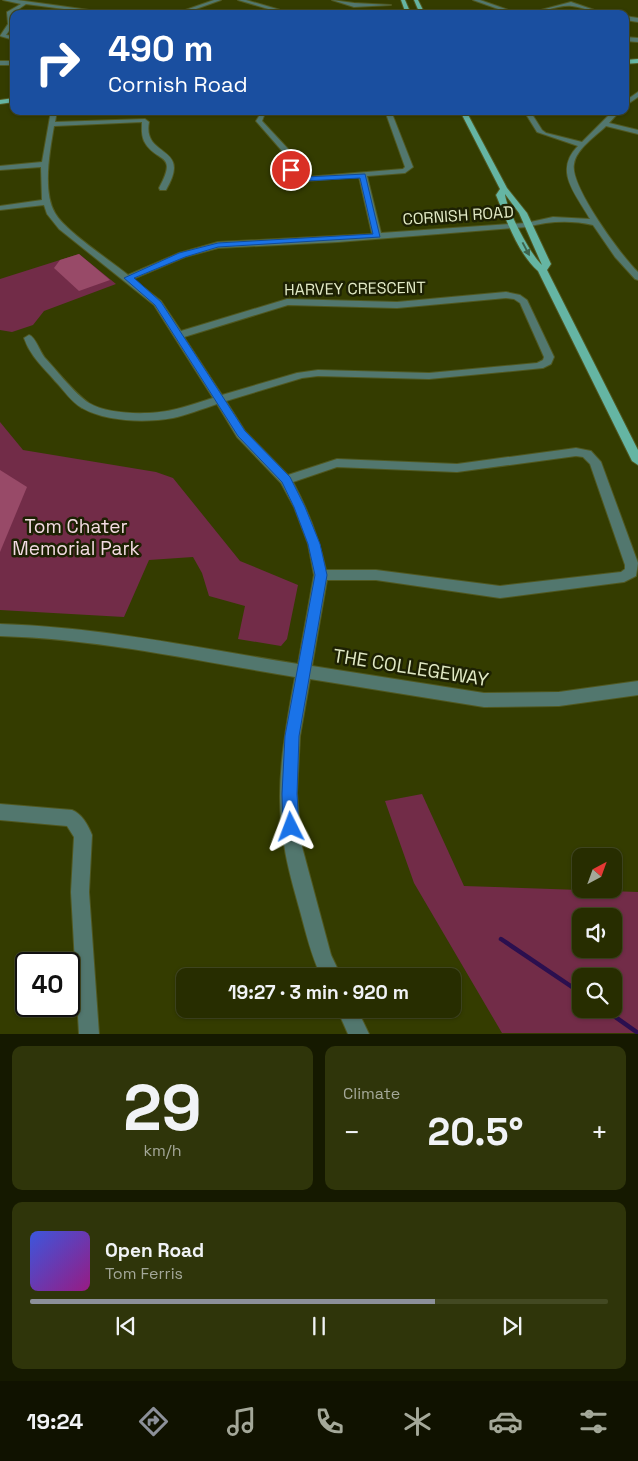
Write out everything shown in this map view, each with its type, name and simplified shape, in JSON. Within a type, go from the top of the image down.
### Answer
[{"type":"main road","points":[[465,115],[504,189],[512,196],[547,264],[542,270]]},
{"type":"main road","points":[[504,189],[500,195],[514,226],[535,266],[542,270],[638,461]]},
{"type":"street","points":[[5,0],[24,4],[85,10]]},
{"type":"street","points":[[188,10],[220,0]]},
{"type":"street","points":[[240,0],[277,10]]},
{"type":"street","points":[[334,0],[354,5],[387,3]]},
{"type":"street","points":[[475,0],[506,10]]},
{"type":"street","points":[[14,10],[24,4]]},
{"type":"street","points":[[545,10],[571,4],[591,10]]},
{"type":"street","points":[[10,25],[2,36],[10,37]]},
{"type":"street","points":[[635,99],[638,94]]},
{"type":"street","points":[[53,115],[45,164],[46,202],[50,213],[62,227],[158,303],[241,434],[286,480],[300,507],[314,544],[321,575],[292,736],[289,794],[292,843],[322,958],[327,968]]},
{"type":"street","points":[[263,115],[259,122],[286,151],[293,175],[305,179],[363,176],[405,171],[409,166],[390,115]]},
{"type":"street","points":[[529,115],[539,131],[544,134],[583,145]]},
{"type":"street","points":[[612,115],[570,159],[568,168],[571,178],[613,250],[638,277]]},
{"type":"street","points":[[50,124],[143,120],[146,122],[145,135],[148,142],[171,165],[170,178],[163,188]]},
{"type":"street","points":[[603,123],[638,132]]},
{"type":"street","points":[[0,168],[45,164]]},
{"type":"street","points":[[363,176],[377,236]]},
{"type":"street","points":[[0,208],[46,202]]},
{"type":"street","name":"CORNISH ROAD","points":[[128,278],[182,255],[218,245],[527,225],[540,228],[588,227],[597,223]]},
{"type":"street","name":"HARVEY CRESCENT","points":[[179,335],[287,302],[397,305],[506,295],[516,297],[524,302],[549,357],[546,362],[539,366],[429,376],[318,373],[301,375],[219,400]]},
{"type":"street","points":[[28,338],[33,352],[84,404],[94,410],[115,414],[154,417],[172,414],[219,400]]},
{"type":"street","points":[[286,480],[337,463],[457,468],[576,452],[586,454],[596,462],[632,566],[631,572],[624,577],[500,592],[376,575],[321,575]]},
{"type":"street","name":"THE COLLEGEWAY","points":[[0,630],[36,631],[123,641],[465,698],[503,701],[559,699],[638,688]]},
{"type":"street","points":[[0,812],[72,818],[83,835],[80,892],[89,1034]]},
{"type":"street","points":[[351,1018],[359,1034]]},
{"type":"green space","points":[[79,254],[116,284],[44,311],[33,325],[12,332],[0,330],[0,279]]},
{"type":"green space","name":"Tom Chater Memorial Park","points":[[0,422],[23,450],[156,472],[173,478],[240,561],[298,585],[287,639],[281,646],[238,639],[245,606],[209,596],[202,573],[193,557],[149,560],[124,617],[0,610]]},
{"type":"green space","points":[[422,794],[464,886],[572,890],[572,898],[622,898],[622,891],[638,892],[638,1033],[502,1033],[414,883],[385,801]]},
{"type":"shaded area","points":[[79,254],[110,280],[79,291],[54,268],[60,260]]},
{"type":"shaded area","points":[[0,470],[27,487],[0,552]]},
{"type":"waterway","points":[[501,939],[572,987]]},
{"type":"waterway","points":[[617,1018],[638,1033]]},
{"type":"route","points":[[291,170],[293,175],[305,179],[363,176],[377,236],[218,245],[182,255],[128,278],[158,303],[241,434],[286,480],[300,507],[314,544],[321,575],[292,736],[289,794],[291,827]]}]
